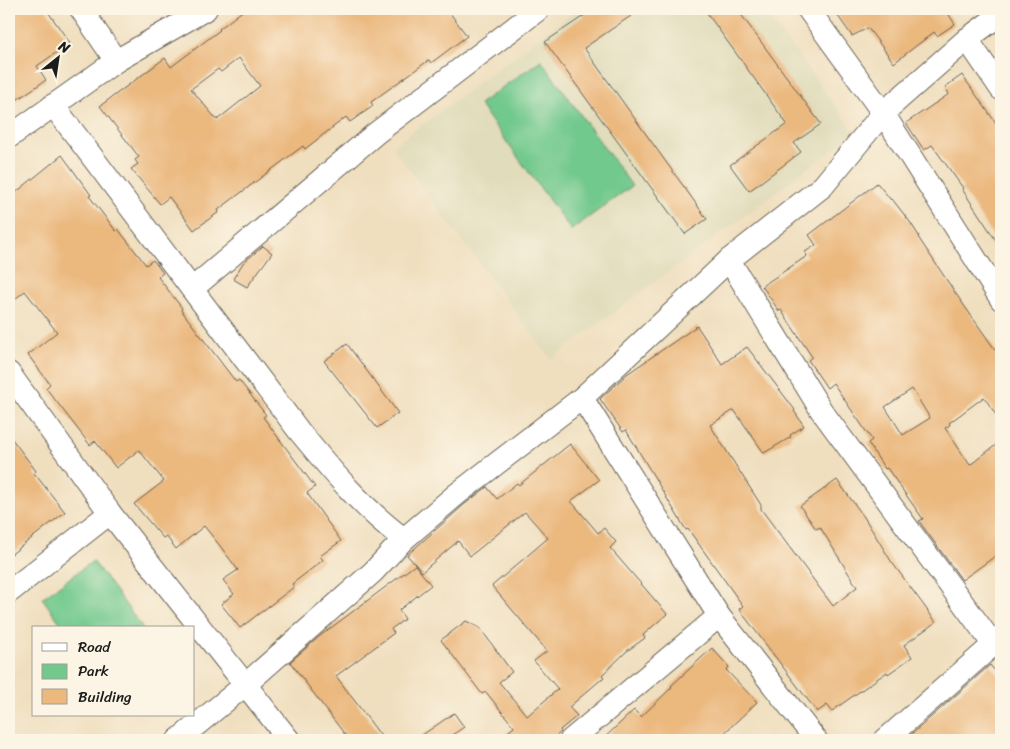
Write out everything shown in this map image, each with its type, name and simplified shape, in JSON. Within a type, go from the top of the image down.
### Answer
[{"type":"street","points":[[81,9],[116,61]]},
{"type":"street","points":[[9,137],[116,61],[206,9]]},
{"type":"street","points":[[192,289],[374,134],[539,9]]},
{"type":"street","points":[[808,9],[883,113],[1001,299]]},
{"type":"street","points":[[178,740],[245,685],[373,572],[404,539],[458,494],[582,398],[729,260],[824,186],[883,113],[967,39],[1001,14]]},
{"type":"street","points":[[967,39],[1001,89]]},
{"type":"street","points":[[53,105],[299,431],[362,504],[404,539]]},
{"type":"street","points":[[729,260],[821,410],[997,641],[885,740]]},
{"type":"street","points":[[9,373],[110,513],[289,740]]},
{"type":"street","points":[[582,398],[718,616],[816,740]]},
{"type":"street","points":[[9,592],[110,513]]},
{"type":"street","points":[[571,740],[718,616]]},
{"type":"shaded area","points":[[578,9],[763,9],[856,133],[551,359],[392,147]]},
{"type":"green space","points":[[541,60],[632,186],[571,230],[479,104]]},
{"type":"green space","points":[[93,561],[142,626],[63,626],[42,598]]},
{"type":"building","points":[[9,9],[46,9],[70,43],[37,66],[46,80],[9,105]]},
{"type":"building","points":[[245,9],[447,9],[467,36],[431,63],[429,60],[371,102],[373,106],[350,122],[346,117],[305,149],[303,146],[194,230],[169,197],[160,204],[131,169],[138,164],[135,160],[139,157],[100,106],[165,58],[171,67]],"holes":[[[239,58],[260,86],[217,120],[191,89],[218,69],[221,72]]]},
{"type":"building","points":[[594,9],[641,9],[584,48],[707,219],[685,234],[545,42]]},
{"type":"building","points":[[704,9],[737,9],[821,124],[794,143],[801,152],[749,191],[730,165],[787,124]]},
{"type":"building","points":[[833,9],[945,9],[955,24],[937,36],[934,32],[894,63],[868,28],[852,36]]},
{"type":"building","points":[[962,75],[1001,130],[1001,248],[963,188],[932,145],[924,150],[906,123],[949,94],[945,87]]},
{"type":"building","points":[[62,155],[91,195],[89,196],[116,231],[118,229],[146,265],[153,260],[163,273],[158,277],[182,308],[181,310],[236,382],[239,380],[266,415],[263,417],[315,487],[307,493],[341,541],[320,556],[323,560],[292,584],[294,587],[240,628],[221,604],[234,594],[223,580],[238,570],[217,542],[204,526],[176,549],[166,536],[163,538],[134,504],[164,481],[139,450],[116,468],[95,441],[90,445],[46,388],[50,384],[28,355],[57,332],[25,291],[9,304],[9,198]]},
{"type":"building","points":[[877,183],[910,222],[956,294],[1001,358],[1001,422],[984,397],[945,428],[970,465],[1001,441],[1001,552],[962,580],[919,521],[923,519],[868,443],[872,440],[833,383],[827,388],[808,360],[812,357],[781,310],[779,311],[762,286],[807,256],[805,252],[816,245],[809,235]],"holes":[[[912,389],[930,418],[903,435],[885,407]]]},
{"type":"building","points":[[263,246],[272,253],[247,287],[233,279],[243,263]]},
{"type":"building","points":[[697,326],[722,364],[747,347],[795,410],[804,426],[790,435],[791,437],[764,453],[734,410],[710,425],[761,505],[761,509],[833,606],[857,587],[820,527],[816,529],[800,506],[837,480],[864,517],[891,561],[936,622],[904,645],[912,657],[888,674],[887,672],[832,711],[827,705],[817,712],[739,609],[743,606],[688,529],[686,530],[626,430],[623,432],[600,399],[627,374]]},
{"type":"building","points":[[347,344],[398,413],[377,428],[324,361]]},
{"type":"building","points":[[9,435],[36,471],[34,473],[65,512],[9,556]]},
{"type":"building","points":[[570,444],[599,480],[571,501],[598,533],[604,528],[616,542],[610,548],[667,614],[643,635],[645,638],[627,651],[602,675],[604,677],[569,707],[577,716],[551,740],[498,740],[514,727],[486,692],[482,694],[441,640],[466,621],[480,628],[512,672],[499,682],[527,716],[558,689],[534,661],[547,651],[492,586],[548,538],[525,512],[470,556],[458,541],[422,572],[407,555],[487,487],[497,499],[517,483],[519,485]]},
{"type":"building","points":[[415,565],[431,585],[399,610],[405,619],[391,629],[394,633],[336,676],[384,740],[349,740],[290,662],[320,636]]},
{"type":"building","points":[[712,648],[729,667],[726,670],[757,702],[717,740],[602,740],[634,710],[641,717]]},
{"type":"building","points":[[990,665],[1001,678],[1001,740],[905,740]]},
{"type":"building","points":[[454,713],[464,727],[445,740],[415,740]]}]
